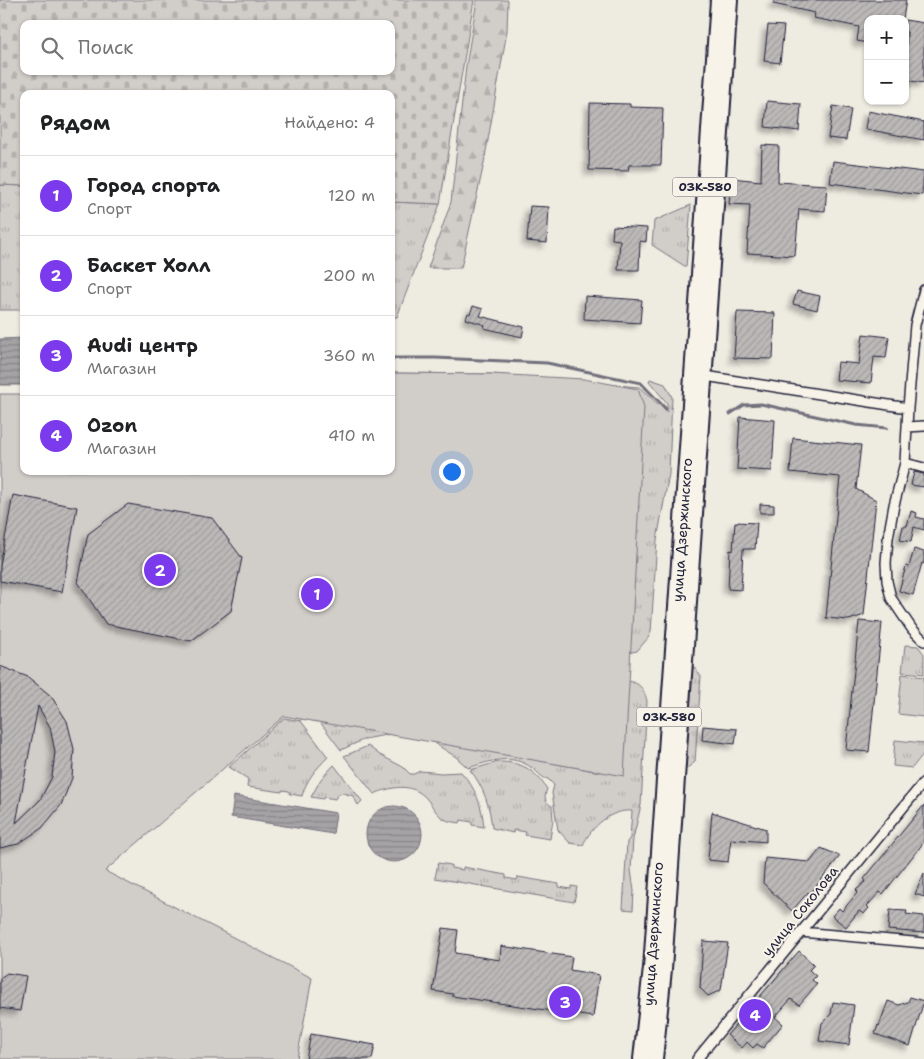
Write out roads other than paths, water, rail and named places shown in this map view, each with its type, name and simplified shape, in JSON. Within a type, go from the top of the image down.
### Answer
[{"type":"main road","name":"улица Дзержинского","points":[[699,375],[718,0]]},
{"type":"main road","name":"улица Дзержинского","points":[[655,1059],[664,969],[678,676],[699,375],[730,0]]},
{"type":"main road","name":"улица Дзержинского","points":[[641,1059],[678,676]]},
{"type":"street","points":[[924,290],[915,325],[908,408],[906,463],[894,506],[886,563],[887,582],[891,598],[902,615],[924,641]]},
{"type":"street","points":[[699,375],[908,408]]},
{"type":"street","points":[[907,426],[924,426]]},
{"type":"street","points":[[906,463],[924,468]]},
{"type":"street","name":"улица Соколова","points":[[697,1059],[924,782]]},
{"type":"street","points":[[801,932],[924,943]]},
{"type":"waterway","points":[[395,358],[547,363],[641,383],[666,409]]},
{"type":"waterway","points":[[730,414],[744,405],[761,404],[856,425],[887,428]]},
{"type":"place","name":"Баскет Холл","points":[[160,570]]},
{"type":"place","name":"Город спорта","points":[[317,594]]},
{"type":"place","name":"Audi центр","points":[[565,1002]]},
{"type":"place","name":"Ozon","points":[[755,1015]]}]
